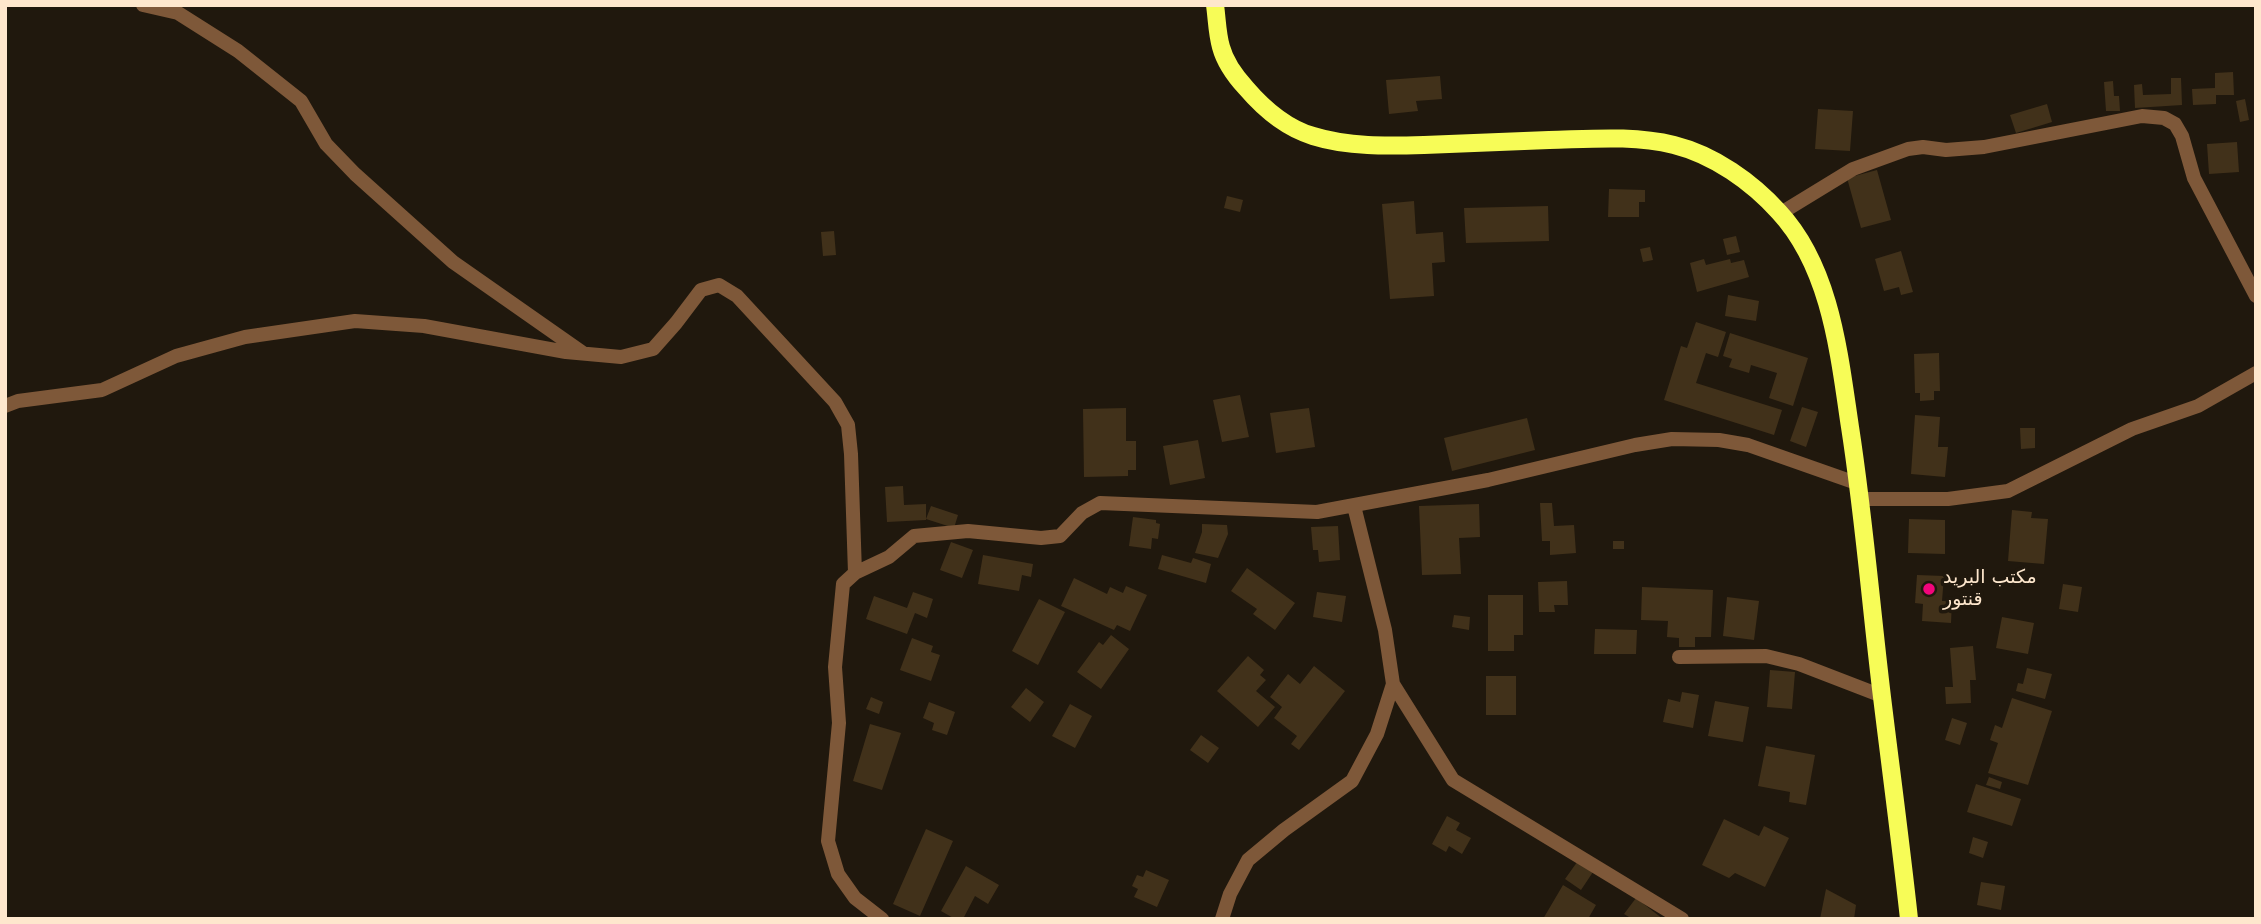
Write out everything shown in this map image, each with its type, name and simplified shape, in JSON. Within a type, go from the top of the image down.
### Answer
[{"type":"main road","points":[[1215,5],[1221,49],[1234,74],[1255,99],[1280,121],[1311,135],[1342,143],[1400,145],[1617,138],[1654,141],[1702,155],[1726,168],[1751,185],[1781,213],[1807,252],[1826,299],[1838,349],[1860,492],[1909,919]]},
{"type":"street","points":[[143,5],[178,13],[248,59],[301,101],[326,144],[355,174],[453,262],[583,354]]},
{"type":"street","points":[[1781,213],[1853,169],[1908,149],[1984,147],[2142,116],[2164,118],[2175,124],[2182,136],[2194,178],[2256,296]]},
{"type":"street","points":[[5,407],[19,401],[102,390],[176,356],[245,337],[355,321],[424,326],[583,354],[621,357],[653,349],[701,290],[719,285],[737,296],[835,402],[848,425],[855,573]]},
{"type":"street","points":[[882,919],[855,898],[838,874],[828,841],[839,723],[835,667],[843,584],[855,573],[889,557],[914,536],[968,531],[1041,538],[1060,536],[1082,513],[1100,503],[1317,512],[1488,480],[1635,445],[1672,439],[1719,440],[1748,445],[1860,492],[1948,499],[2008,491],[2132,429],[2198,406],[2256,373]]},
{"type":"street","points":[[1354,506],[1385,630],[1394,684],[1453,780],[1682,919]]},
{"type":"street","points":[[1679,657],[1766,656],[1799,664],[1882,696]]},
{"type":"street","points":[[1222,919],[1230,894],[1248,860],[1284,830],[1352,781],[1377,734],[1394,684]]},
{"type":"building","points":[[2233,72],[2234,95],[2216,95],[2216,104],[2193,105],[2192,89],[2215,88],[2215,73]]},
{"type":"building","points":[[1440,76],[1442,99],[1416,101],[1418,111],[1389,114],[1386,80]]},
{"type":"building","points":[[2171,78],[2181,78],[2182,105],[2135,108],[2134,85],[2142,84],[2143,95],[2171,94]]},
{"type":"building","points":[[2113,81],[2114,96],[2119,96],[2120,111],[2106,111],[2104,82]]},
{"type":"building","points":[[2245,99],[2249,120],[2240,122],[2236,101]]},
{"type":"building","points":[[2047,104],[2052,122],[2016,133],[2010,115]]},
{"type":"building","points":[[1818,109],[1853,111],[1850,151],[1815,149]]},
{"type":"building","points":[[2237,142],[2239,172],[2209,174],[2207,144]]},
{"type":"building","points":[[1877,170],[1891,220],[1861,228],[1847,178]]},
{"type":"building","points":[[1609,189],[1645,190],[1645,202],[1639,202],[1639,217],[1608,217]]},
{"type":"building","points":[[1227,196],[1243,200],[1240,212],[1224,208]]},
{"type":"building","points":[[1414,201],[1416,234],[1443,232],[1445,262],[1432,263],[1434,296],[1390,299],[1382,204]]},
{"type":"building","points":[[1548,206],[1549,241],[1466,243],[1464,208]]},
{"type":"building","points":[[834,231],[836,255],[823,256],[821,232]]},
{"type":"building","points":[[1736,236],[1740,252],[1727,255],[1723,239]]},
{"type":"building","points":[[1650,247],[1653,260],[1643,262],[1640,249]]},
{"type":"building","points":[[1901,251],[1913,292],[1901,295],[1899,287],[1884,291],[1875,259]]},
{"type":"building","points":[[1704,259],[1706,265],[1730,259],[1731,263],[1744,260],[1749,277],[1697,292],[1690,263]]},
{"type":"building","points":[[1728,295],[1759,301],[1756,321],[1725,316]]},
{"type":"building","points":[[1696,322],[1726,332],[1718,357],[1706,353],[1696,383],[1782,410],[1774,435],[1664,400],[1681,346],[1687,348]]},
{"type":"building","points":[[1730,333],[1808,358],[1793,406],[1769,398],[1777,373],[1751,365],[1749,373],[1729,367],[1732,359],[1723,356]]},
{"type":"building","points":[[1939,353],[1940,391],[1934,391],[1934,400],[1920,401],[1920,393],[1915,393],[1914,354]]},
{"type":"building","points":[[1240,395],[1249,437],[1222,442],[1213,400]]},
{"type":"building","points":[[1802,407],[1818,412],[1806,447],[1790,441]]},
{"type":"building","points":[[1126,408],[1126,441],[1136,441],[1136,470],[1128,470],[1128,476],[1084,477],[1083,409]]},
{"type":"building","points":[[1309,408],[1315,447],[1276,453],[1270,413]]},
{"type":"building","points":[[1915,415],[1940,417],[1938,447],[1948,447],[1945,477],[1911,474]]},
{"type":"building","points":[[1527,418],[1535,450],[1452,471],[1444,438]]},
{"type":"building","points":[[2020,428],[2035,428],[2035,448],[2021,449]]},
{"type":"building","points":[[1198,440],[1205,478],[1170,485],[1163,446]]},
{"type":"building","points":[[903,486],[904,505],[926,504],[926,520],[887,522],[885,487]]},
{"type":"building","points":[[1540,503],[1552,503],[1554,526],[1574,525],[1576,553],[1550,555],[1550,541],[1542,541]]},
{"type":"building","points":[[1479,504],[1480,537],[1459,538],[1461,574],[1422,575],[1419,506]]},
{"type":"building","points":[[931,506],[958,515],[954,528],[926,519]]},
{"type":"building","points":[[2012,510],[2032,512],[2031,518],[2048,519],[2044,564],[2008,561]]},
{"type":"building","points":[[1133,517],[1156,520],[1156,523],[1160,524],[1158,539],[1152,538],[1151,549],[1129,546]]},
{"type":"building","points":[[1909,519],[1945,520],[1945,554],[1908,553]]},
{"type":"building","points":[[1202,524],[1227,525],[1228,534],[1218,558],[1195,553]]},
{"type":"building","points":[[1338,526],[1340,560],[1319,562],[1318,550],[1313,550],[1311,527]]},
{"type":"building","points":[[1613,541],[1624,541],[1624,549],[1613,549]]},
{"type":"building","points":[[951,542],[973,550],[962,578],[940,570]]},
{"type":"building","points":[[983,555],[1033,564],[1031,577],[1022,575],[1019,591],[978,584]]},
{"type":"building","points":[[1162,555],[1191,563],[1193,558],[1211,564],[1206,583],[1158,569]]},
{"type":"building","points":[[1247,568],[1295,603],[1275,630],[1253,614],[1257,609],[1231,591]]},
{"type":"building","name":"مكتب البريد قنتور","points":[[1917,575],[1944,576],[1942,601],[1952,601],[1951,623],[1922,621],[1923,604],[1915,603]]},
{"type":"building","points":[[1074,578],[1107,594],[1110,587],[1123,593],[1126,586],[1147,595],[1130,631],[1117,625],[1114,630],[1061,606]]},
{"type":"building","points":[[1567,581],[1568,605],[1554,605],[1555,612],[1539,612],[1538,582]]},
{"type":"building","points":[[2063,584],[2082,587],[2078,612],[2059,609]]},
{"type":"building","points":[[1642,587],[1713,590],[1711,637],[1695,637],[1695,647],[1679,647],[1679,638],[1667,637],[1668,621],[1641,620]]},
{"type":"building","points":[[913,592],[933,599],[927,618],[915,613],[907,634],[866,619],[874,596],[907,608]]},
{"type":"building","points":[[1317,592],[1346,596],[1342,622],[1313,617]]},
{"type":"building","points":[[1488,595],[1523,595],[1523,635],[1514,635],[1514,651],[1488,651]]},
{"type":"building","points":[[1727,597],[1759,601],[1754,640],[1723,636]]},
{"type":"building","points":[[1039,599],[1065,612],[1038,665],[1012,651]]},
{"type":"building","points":[[1454,615],[1470,617],[1469,630],[1452,627]]},
{"type":"building","points":[[2002,617],[2034,623],[2028,654],[1996,648]]},
{"type":"building","points":[[1595,629],[1637,630],[1636,654],[1594,654]]},
{"type":"building","points":[[1111,635],[1129,649],[1101,689],[1077,672],[1099,642],[1103,645]]},
{"type":"building","points":[[912,638],[933,646],[931,652],[940,655],[931,681],[900,670]]},
{"type":"building","points":[[1973,646],[1976,680],[1970,680],[1971,703],[1946,704],[1945,687],[1953,687],[1950,648]]},
{"type":"building","points":[[1248,656],[1264,670],[1260,675],[1266,680],[1256,691],[1275,707],[1258,727],[1217,691]]},
{"type":"building","points":[[1314,666],[1345,691],[1299,750],[1291,744],[1297,736],[1274,718],[1282,707],[1270,697],[1288,674],[1300,684]]},
{"type":"building","points":[[2027,668],[2052,674],[2045,699],[2016,691],[2018,683],[2023,684]]},
{"type":"building","points":[[1770,670],[1795,672],[1792,709],[1767,707]]},
{"type":"building","points":[[1486,676],[1516,676],[1516,715],[1486,715]]},
{"type":"building","points":[[1026,688],[1044,702],[1030,722],[1011,707]]},
{"type":"building","points":[[1682,692],[1699,695],[1693,728],[1663,722],[1668,699],[1680,702]]},
{"type":"building","points":[[871,697],[883,702],[879,714],[866,709]]},
{"type":"building","points":[[2012,698],[2052,711],[2028,785],[1988,773],[1998,743],[1990,740],[1995,725],[2002,728]]},
{"type":"building","points":[[1715,701],[1749,707],[1743,742],[1708,736]]},
{"type":"building","points":[[929,702],[955,712],[947,735],[932,730],[934,723],[923,718]]},
{"type":"building","points":[[1070,704],[1092,716],[1075,748],[1052,736]]},
{"type":"building","points":[[1952,718],[1967,723],[1960,745],[1945,740]]},
{"type":"building","points":[[870,724],[901,733],[882,790],[853,781]]},
{"type":"building","points":[[1201,735],[1219,748],[1208,763],[1190,750]]},
{"type":"building","points":[[1766,746],[1815,755],[1806,805],[1789,802],[1790,792],[1758,786]]},
{"type":"building","points":[[1989,777],[2002,782],[2000,789],[1986,785]]},
{"type":"building","points":[[1976,784],[2021,799],[2012,826],[1967,812]]},
{"type":"building","points":[[1447,816],[1460,823],[1456,830],[1471,838],[1462,854],[1449,846],[1446,852],[1432,844]]},
{"type":"building","points":[[1724,819],[1759,836],[1764,826],[1789,838],[1765,887],[1735,873],[1729,878],[1702,865]]},
{"type":"building","points":[[926,829],[953,841],[920,916],[893,904]]},
{"type":"building","points":[[1973,837],[1988,842],[1983,858],[1969,853]]},
{"type":"building","points":[[1580,858],[1595,869],[1581,890],[1565,879]]},
{"type":"building","points":[[966,866],[999,885],[988,904],[975,896],[963,919],[955,919],[941,911]]},
{"type":"building","points":[[1146,870],[1169,880],[1157,907],[1134,897],[1138,889],[1132,886],[1137,875],[1143,877]]},
{"type":"building","points":[[1981,882],[2005,886],[2001,910],[1977,905]]},
{"type":"building","points":[[1563,885],[1596,905],[1588,919],[1543,919]]},
{"type":"building","points":[[1826,889],[1856,905],[1854,919],[1820,919]]},
{"type":"building","points":[[1636,898],[1663,919],[1627,919],[1629,917],[1624,914]]},
{"type":"place","name":"مكتب البريد قنتور","points":[[1929,589]]}]
